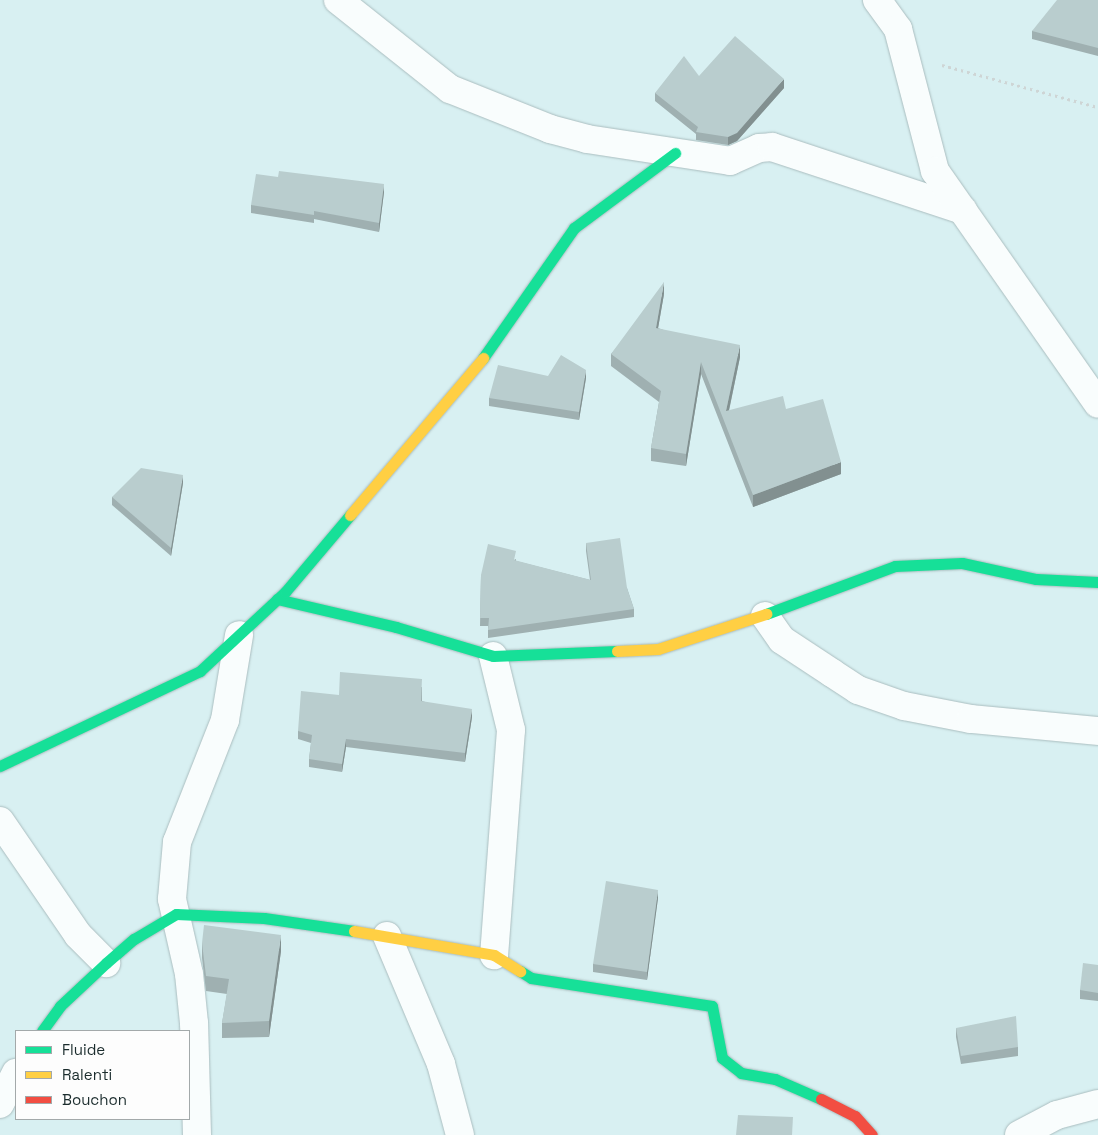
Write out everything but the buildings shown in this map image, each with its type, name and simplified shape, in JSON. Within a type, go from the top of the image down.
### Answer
[{"type":"street","points":[[338,0],[450,89],[550,129],[587,139],[730,161],[759,148],[786,149],[962,210]]},
{"type":"street","points":[[877,0],[898,29],[936,171],[1098,404]]},
{"type":"street","points":[[0,766],[200,671],[277,599],[479,363],[574,228],[675,153]]},
{"type":"street","points":[[277,599],[396,627],[493,656],[658,649],[765,616],[895,566],[962,563],[1036,579],[1098,582]]},
{"type":"street","points":[[765,616],[782,640],[858,690],[904,706],[971,719],[1098,731]]},
{"type":"street","points":[[197,1135],[194,1023],[189,974],[172,899],[177,842],[225,720],[239,635]]},
{"type":"street","points":[[493,656],[511,730],[494,955]]},
{"type":"street","points":[[0,820],[78,935],[106,963]]},
{"type":"street","points":[[43,1030],[60,1006],[106,963],[134,939],[176,914],[264,918],[456,946],[494,955],[531,978],[712,1006],[722,1058],[734,1068],[741,1073],[776,1078],[814,1095],[855,1116],[872,1135]]},
{"type":"street","points":[[387,936],[441,1064],[460,1135]]},
{"type":"street","points":[[0,1104],[15,1075]]},
{"type":"street","points":[[1019,1135],[1058,1115],[1098,1104]]},
{"type":"path","points":[[898,29],[943,66],[1098,107]]},
{"type":"traffic: fast","points":[[483,358],[574,228],[675,153]]},
{"type":"traffic: fast","points":[[0,766],[200,671],[285,592],[350,515]]},
{"type":"traffic: fast","points":[[766,614],[895,566],[962,563],[1036,579],[1098,582]]},
{"type":"traffic: fast","points":[[277,599],[396,627],[493,656],[617,651]]},
{"type":"traffic: fast","points":[[43,1030],[60,1006],[106,963],[134,939],[176,914],[264,918],[354,931]]},
{"type":"traffic: fast","points":[[520,971],[531,978],[712,1006],[722,1058],[741,1073],[775,1079],[821,1099]]},
{"type":"traffic: slow","points":[[350,515],[483,358]]},
{"type":"traffic: slow","points":[[617,651],[658,649],[766,614]]},
{"type":"traffic: slow","points":[[354,931],[494,955],[520,971]]},
{"type":"traffic: jam","points":[[821,1099],[855,1116],[872,1135]]}]
